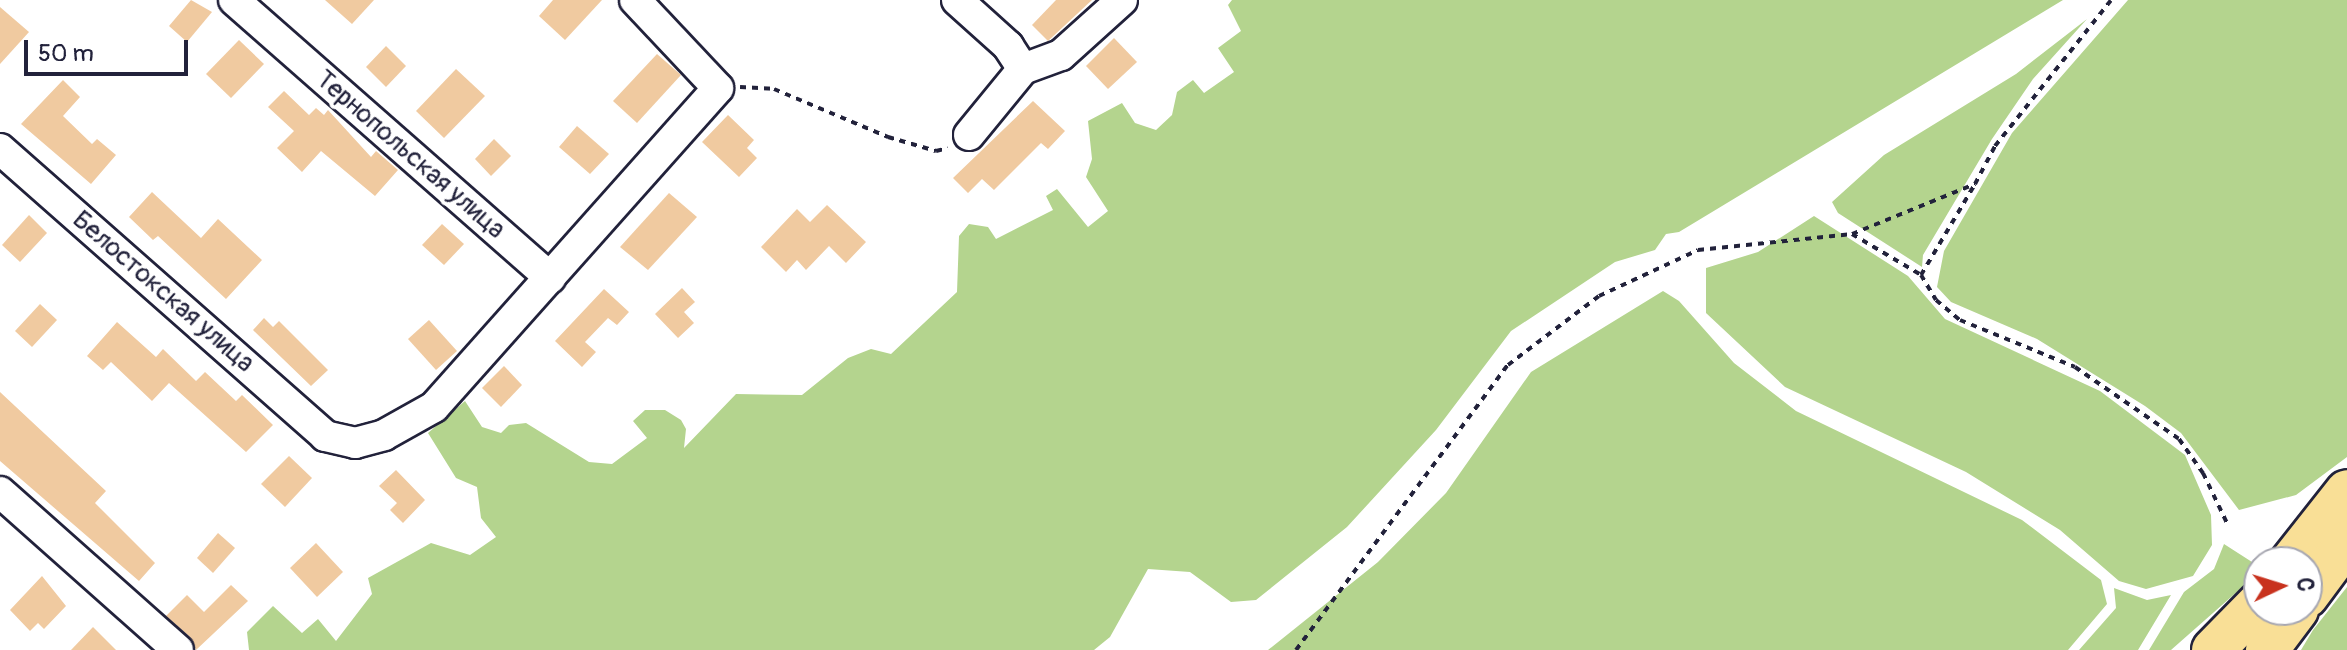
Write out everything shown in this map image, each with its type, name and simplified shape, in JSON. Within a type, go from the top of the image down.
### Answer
[{"type":"highway","points":[[2304,546],[2347,491]]},
{"type":"highway","points":[[2323,574],[2347,542]]},
{"type":"highway","points":[[2213,650],[2243,619]]},
{"type":"highway","points":[[2267,650],[2285,626]]},
{"type":"street","name":"Тернопольская улица","points":[[234,0],[550,278]]},
{"type":"street","points":[[550,278],[718,88],[635,0]]},
{"type":"street","points":[[957,0],[1008,46],[1023,69]]},
{"type":"street","points":[[969,135],[1023,69],[1061,55],[1122,0]]},
{"type":"street","name":"Белостокская улица","points":[[0,149],[325,436],[355,443],[384,435],[434,407],[550,278]]},
{"type":"street","points":[[0,492],[178,650]]},
{"type":"path","points":[[1921,275],[1995,146],[2111,0]]},
{"type":"path","points":[[718,88],[774,89],[936,151],[969,135]]},
{"type":"path","points":[[1296,650],[1508,365],[1599,296],[1698,250],[1852,234],[1975,184]]},
{"type":"path","points":[[1852,234],[1921,275],[1936,300],[1960,320],[2075,367],[2179,439],[2203,473],[2227,523]]},
{"type":"green space","points":[[1232,0],[2063,0],[1679,232],[1666,234],[1655,250],[1615,262],[1511,331],[1436,430],[1347,527],[1256,600],[1231,602],[1190,572],[1148,569],[1110,637],[1094,650],[249,650],[247,632],[273,606],[302,633],[318,619],[336,641],[372,594],[368,578],[431,543],[470,555],[496,537],[481,518],[477,487],[456,478],[428,433],[465,401],[482,427],[501,433],[509,425],[526,423],[589,462],[612,464],[647,438],[633,421],[645,410],[665,410],[681,420],[686,429],[684,448],[736,394],[802,395],[848,358],[871,349],[891,354],[957,292],[959,236],[969,224],[988,227],[996,239],[1053,210],[1046,196],[1057,189],[1088,227],[1108,211],[1086,177],[1092,159],[1088,121],[1122,103],[1135,123],[1156,130],[1172,115],[1177,92],[1193,80],[1204,93],[1234,72],[1218,48],[1241,31],[1228,5]]},
{"type":"green space","points":[[2128,0],[2347,0],[2347,457],[2296,495],[2239,510],[2181,433],[2145,406],[2037,339],[1951,302],[1937,287],[1944,251],[2012,133]]},
{"type":"green space","points":[[2087,19],[2033,79],[1992,139],[1923,255],[1922,267],[1838,213],[1832,202],[1884,155],[2016,74]]},
{"type":"green space","points":[[1814,216],[1908,276],[1945,319],[2100,391],[2185,455],[2211,515],[2212,545],[2193,576],[2146,589],[2119,581],[2060,530],[1966,472],[1785,387],[1706,313],[1706,268],[1758,252]]},
{"type":"green space","points":[[1663,291],[1679,301],[1734,363],[1796,411],[2022,520],[2101,580],[2107,604],[2068,650],[1268,650],[1378,562],[1446,493],[1531,372]]},
{"type":"green space","points":[[2224,544],[2243,556],[2243,587],[2171,650],[2149,650],[2184,592],[2214,569]]},
{"type":"green space","points":[[2347,587],[2347,650],[2301,650],[2316,626],[2323,626],[2323,617]]},
{"type":"green space","points":[[2114,588],[2147,600],[2171,595],[2138,650],[2079,650],[2116,608]]},
{"type":"building","points":[[191,0],[212,12],[187,42],[169,26]]},
{"type":"building","points":[[325,0],[374,0],[352,24]]},
{"type":"building","points":[[553,0],[602,0],[565,40],[539,16]]},
{"type":"building","points":[[1056,0],[1092,0],[1048,41],[1032,25]]},
{"type":"building","points":[[0,7],[29,32],[0,64]]},
{"type":"building","points":[[1114,38],[1137,62],[1108,89],[1086,66]]},
{"type":"building","points":[[239,40],[264,64],[231,98],[206,74]]},
{"type":"building","points":[[386,46],[406,66],[386,87],[366,67]]},
{"type":"building","points":[[657,54],[681,75],[637,123],[613,101]]},
{"type":"building","points":[[456,69],[485,96],[444,138],[416,111]]},
{"type":"building","points":[[63,80],[80,97],[63,116],[92,144],[97,139],[116,155],[91,184],[21,124]]},
{"type":"building","points":[[284,91],[309,115],[316,108],[324,115],[328,110],[371,157],[376,151],[398,170],[375,196],[321,151],[302,172],[277,148],[294,131],[268,107]]},
{"type":"building","points":[[1033,101],[1065,131],[1048,149],[1041,143],[994,190],[982,179],[968,193],[953,178]]},
{"type":"building","points":[[728,115],[754,140],[747,148],[757,158],[739,177],[702,142]]},
{"type":"building","points":[[577,126],[609,154],[590,174],[559,147]]},
{"type":"building","points":[[494,139],[511,156],[491,176],[475,159]]},
{"type":"building","points":[[152,192],[201,238],[218,219],[262,260],[226,299],[158,236],[153,240],[129,217]]},
{"type":"building","points":[[669,193],[697,217],[648,270],[620,247]]},
{"type":"building","points":[[827,205],[866,242],[846,263],[829,246],[806,270],[797,260],[786,272],[761,247],[797,209],[810,222]]},
{"type":"building","points":[[29,215],[47,233],[20,262],[2,245]]},
{"type":"building","points":[[442,224],[464,244],[444,265],[422,245]]},
{"type":"building","points":[[682,288],[695,302],[684,312],[694,323],[678,338],[655,314]]},
{"type":"building","points":[[604,289],[629,312],[617,325],[608,318],[585,342],[596,352],[582,367],[555,341]]},
{"type":"building","points":[[40,304],[57,320],[32,347],[15,331]]},
{"type":"building","points":[[264,318],[273,327],[279,321],[328,370],[311,386],[253,330]]},
{"type":"building","points":[[429,320],[457,351],[436,370],[408,339]]},
{"type":"building","points":[[117,322],[156,357],[163,349],[196,381],[205,372],[236,401],[242,395],[273,425],[246,452],[169,383],[152,401],[111,362],[103,370],[87,356]]},
{"type":"building","points":[[504,366],[522,385],[501,407],[482,388]]},
{"type":"building","points":[[0,392],[106,491],[95,503],[155,563],[139,581],[0,461]]},
{"type":"building","points":[[289,456],[312,478],[285,507],[261,484]]},
{"type":"building","points":[[396,470],[425,500],[403,523],[390,510],[397,503],[379,486]]},
{"type":"building","points":[[218,533],[235,548],[213,573],[197,558]]},
{"type":"building","points":[[316,543],[343,572],[317,597],[290,568]]},
{"type":"building","points":[[42,576],[66,606],[44,629],[38,623],[30,631],[10,610]]},
{"type":"building","points":[[231,585],[248,601],[196,650],[190,637],[166,616],[187,595],[204,612]]},
{"type":"building","points":[[93,627],[116,650],[71,650]]}]
